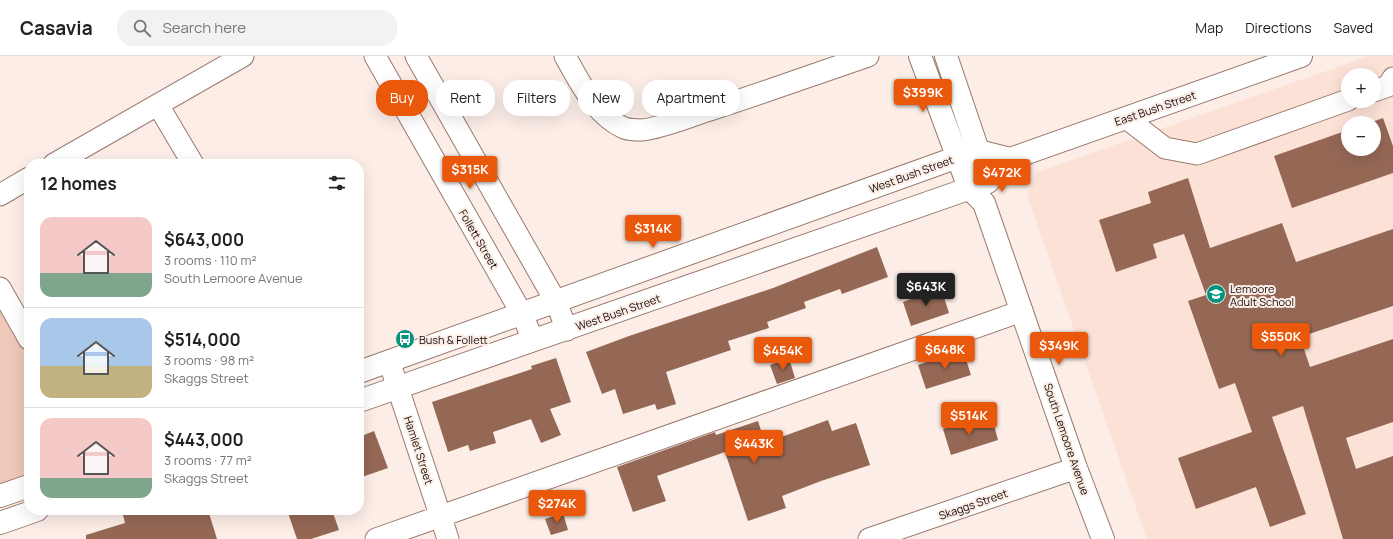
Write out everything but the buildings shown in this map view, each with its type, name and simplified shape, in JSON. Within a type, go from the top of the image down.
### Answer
[{"type":"main road","points":[[920,56],[958,158],[978,185]]},
{"type":"main road","points":[[946,56],[978,151],[978,185]]},
{"type":"main road","name":"East Bush Street","points":[[1010,159],[1126,118],[1277,60],[1301,56]]},
{"type":"main road","name":"West Bush Street","points":[[364,370],[978,151]]},
{"type":"main road","points":[[978,151],[1010,159]]},
{"type":"main road","name":"West Bush Street","points":[[364,399],[533,340],[567,330],[978,185],[1010,159]]},
{"type":"main road","name":"South Lemoore Avenue","points":[[978,185],[1076,468],[1103,539]]},
{"type":"main road","points":[[0,496],[24,488]]},
{"type":"main road","points":[[0,523],[24,515]]},
{"type":"street","points":[[63,159],[243,56]]},
{"type":"street","name":"Follett Street","points":[[374,56],[522,314],[533,340]]},
{"type":"street","points":[[416,56],[556,302],[567,330]]},
{"type":"street","points":[[565,56],[582,85],[605,115],[624,128],[644,130],[692,116],[868,56]]},
{"type":"street","points":[[1126,118],[1165,148],[1197,154],[1341,103]]},
{"type":"street","points":[[158,104],[190,159]]},
{"type":"street","points":[[0,195],[24,181]]},
{"type":"street","points":[[0,288],[24,330]]},
{"type":"street","points":[[376,539],[1022,311]]},
{"type":"street","name":"Hamlet Street","points":[[389,361],[448,539]]},
{"type":"street","name":"Skaggs Street","points":[[869,539],[915,532],[1076,468]]},
{"type":"shaded area","points":[[1369,56],[1393,56],[1393,539],[1147,539],[1027,195],[1035,173]]},
{"type":"shaded area","points":[[0,288],[24,330],[24,488],[0,496]]},
{"type":"place","name":"Lemoore Adult School","points":[[1216,294]]},
{"type":"place","name":"Bush & Follett","points":[[405,339]]}]
